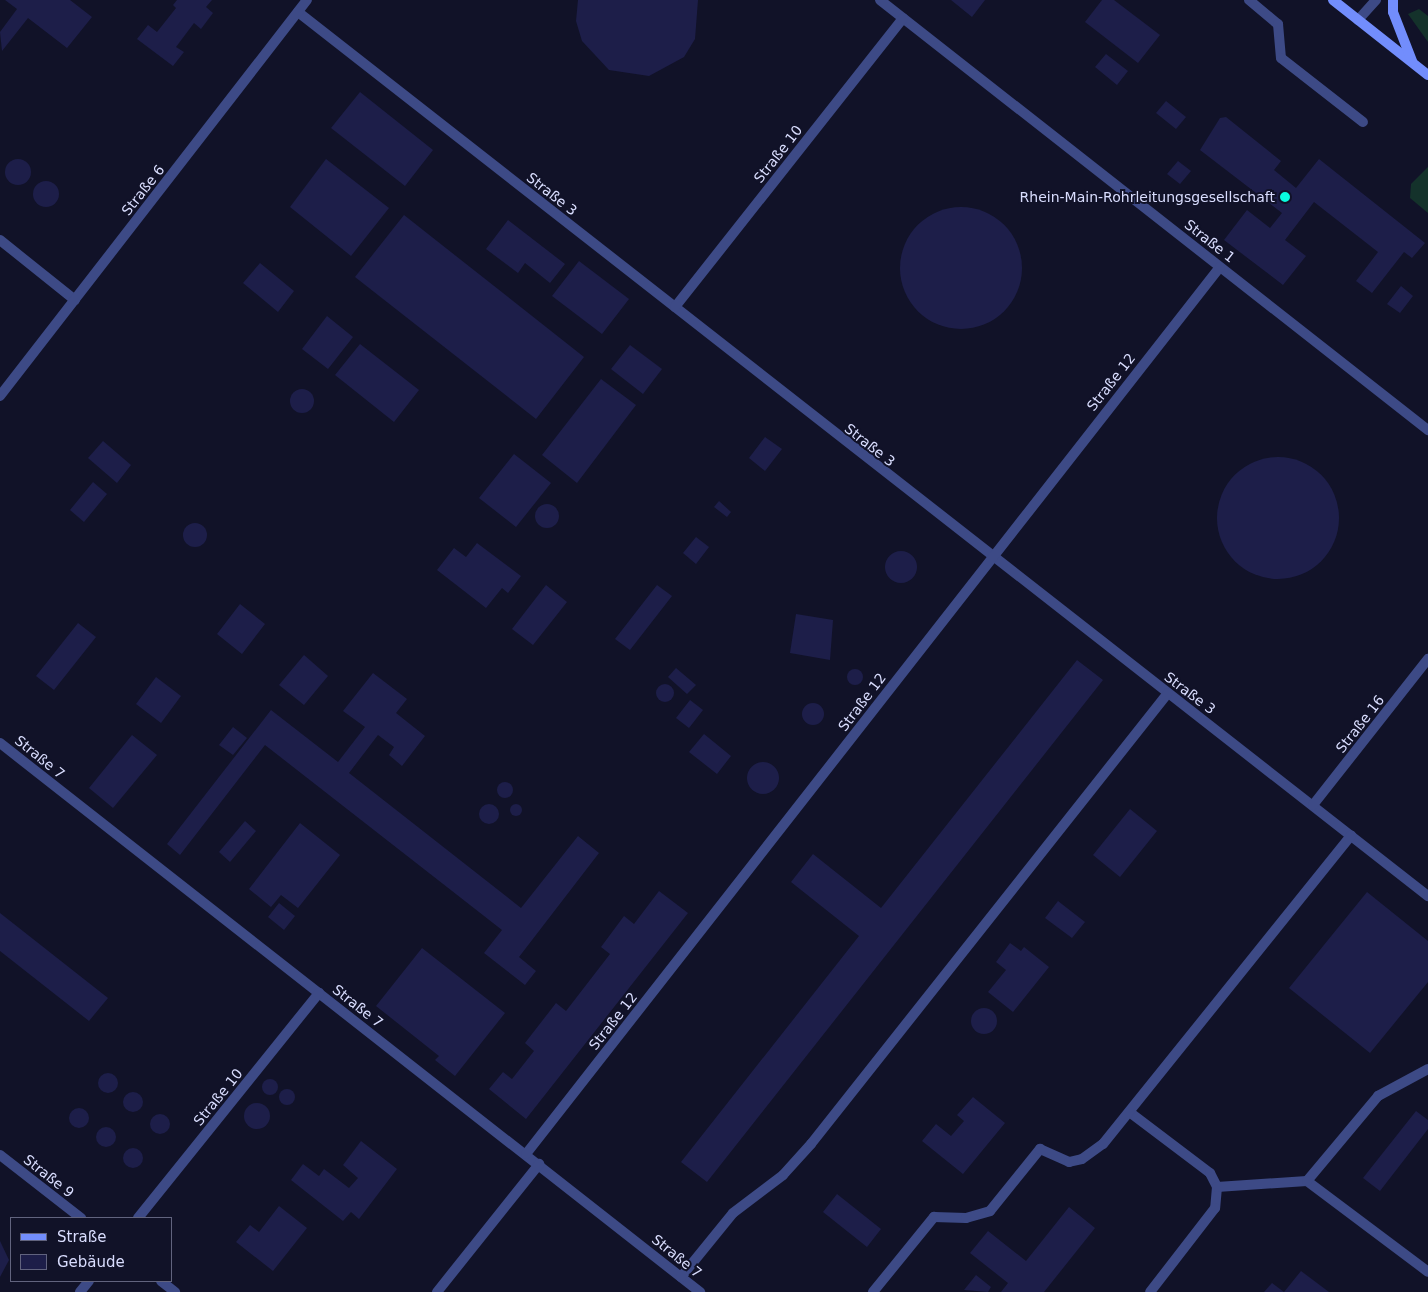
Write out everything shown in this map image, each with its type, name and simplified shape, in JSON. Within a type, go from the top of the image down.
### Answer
[{"type":"main road","points":[[1332,0],[1428,75]]},
{"type":"main road","points":[[1393,0],[1393,12],[1412,62]]},
{"type":"street","name":"Straße 6","points":[[0,396],[307,0]]},
{"type":"street","name":"Straße 1","points":[[880,0],[1428,430]]},
{"type":"street","points":[[1249,0],[1278,24],[1281,58],[1363,122]]},
{"type":"street","points":[[1358,20],[1376,0]]},
{"type":"street","name":"Straße 3","points":[[298,12],[675,307],[990,557],[1352,835],[1428,896]]},
{"type":"street","name":"Straße 10","points":[[675,307],[903,18]]},
{"type":"street","points":[[0,240],[75,300]]},
{"type":"street","name":"Straße 12","points":[[526,1154],[740,884],[990,557],[1220,267]]},
{"type":"street","name":"Straße 16","points":[[1313,805],[1428,659]]},
{"type":"street","points":[[681,1277],[732,1213],[783,1175],[811,1144],[1168,693]]},
{"type":"street","name":"Straße 7","points":[[0,743],[700,1292]]},
{"type":"street","points":[[873,1292],[934,1217],[980,1216],[990,1211],[1040,1149],[1069,1162],[1082,1159],[1132,1114],[1352,835]]},
{"type":"street","name":"Straße 10","points":[[140,1216],[319,993]]},
{"type":"street","points":[[1307,1181],[1378,1096],[1428,1069]]},
{"type":"street","points":[[1132,1114],[1210,1173],[1217,1188],[1215,1208],[1150,1292]]},
{"type":"street","name":"Straße 9","points":[[0,1155],[80,1217]]},
{"type":"street","points":[[437,1292],[539,1164]]},
{"type":"street","points":[[1217,1188],[1307,1181],[1428,1272]]},
{"type":"street","points":[[80,1292],[88,1282]]},
{"type":"street","points":[[162,1282],[175,1292]]},
{"type":"green space","points":[[1419,9],[1428,16],[1428,42],[1408,14]]},
{"type":"green space","points":[[1428,167],[1428,213],[1410,198],[1411,184]]},
{"type":"building","points":[[5,0],[70,0],[92,17],[67,48],[28,18],[2,51],[0,32],[17,9]]},
{"type":"building","points":[[177,0],[212,0],[206,7],[213,13],[201,29],[194,23],[176,47],[184,52],[173,66],[137,39],[148,25],[157,32],[176,8],[173,5]]},
{"type":"building","points":[[578,0],[698,0],[695,39],[684,57],[649,76],[609,70],[582,41],[576,21]]},
{"type":"building","points":[[951,0],[985,0],[972,17]]},
{"type":"building","points":[[1102,0],[1114,0],[1160,35],[1138,63],[1085,22]]},
{"type":"building","points":[[1106,54],[1128,71],[1117,85],[1095,67]]},
{"type":"building","points":[[360,92],[433,150],[405,186],[331,128]]},
{"type":"building","points":[[1166,101],[1186,117],[1176,129],[1156,113]]},
{"type":"building","points":[[1226,117],[1281,161],[1274,170],[1296,188],[1319,159],[1425,243],[1412,258],[1404,252],[1372,293],[1356,281],[1378,252],[1314,202],[1285,240],[1306,256],[1283,285],[1224,240],[1247,210],[1270,228],[1282,213],[1200,150],[1220,118]]},
{"type":"building","points":[[18,159],[27,163],[31,172],[27,181],[18,185],[9,181],[5,172],[9,163]]},
{"type":"building","points":[[326,159],[389,208],[351,256],[290,207]]},
{"type":"building","points":[[1178,161],[1191,171],[1180,184],[1167,174]]},
{"type":"building","points":[[46,181],[55,185],[59,194],[55,203],[46,207],[37,203],[33,194],[37,185]]},
{"type":"building","points":[[961,207],[984,211],[1004,225],[1018,245],[1022,268],[1018,291],[1004,311],[984,325],[961,329],[938,325],[918,311],[904,291],[900,268],[904,245],[918,225],[938,211]]},
{"type":"building","points":[[404,215],[584,357],[536,419],[355,277]]},
{"type":"building","points":[[508,220],[565,264],[550,283],[525,263],[518,273],[486,249]]},
{"type":"building","points":[[579,261],[629,299],[602,334],[552,296]]},
{"type":"building","points":[[260,263],[294,291],[278,312],[243,283]]},
{"type":"building","points":[[1401,286],[1413,296],[1400,313],[1387,304]]},
{"type":"building","points":[[327,316],[353,337],[328,369],[302,349]]},
{"type":"building","points":[[360,344],[419,390],[394,422],[335,375]]},
{"type":"building","points":[[630,345],[662,369],[643,394],[611,369]]},
{"type":"building","points":[[601,379],[636,405],[577,483],[542,455]]},
{"type":"building","points":[[302,389],[311,392],[314,401],[311,410],[302,413],[293,410],[290,401],[293,392]]},
{"type":"building","points":[[765,437],[782,449],[765,471],[749,458]]},
{"type":"building","points":[[103,441],[131,465],[117,483],[88,458]]},
{"type":"building","points":[[514,454],[551,483],[516,527],[479,498]]},
{"type":"building","points":[[1278,457],[1301,461],[1321,475],[1335,495],[1339,518],[1335,541],[1321,561],[1301,575],[1278,579],[1255,575],[1235,561],[1221,541],[1217,518],[1221,495],[1235,475],[1255,461]]},
{"type":"building","points":[[93,482],[107,494],[84,522],[70,510]]},
{"type":"building","points":[[719,501],[731,512],[727,517],[714,507]]},
{"type":"building","points":[[547,504],[556,507],[559,516],[556,525],[547,528],[538,525],[535,516],[538,507]]},
{"type":"building","points":[[195,523],[200,524],[206,530],[206,540],[200,546],[195,547],[190,546],[184,540],[183,535],[184,530],[190,524]]},
{"type":"building","points":[[696,537],[709,547],[696,564],[683,553]]},
{"type":"building","points":[[477,543],[521,576],[508,593],[502,588],[486,608],[437,570],[454,548],[466,557]]},
{"type":"building","points":[[901,551],[907,552],[912,556],[916,561],[916,573],[912,578],[907,582],[901,583],[895,582],[890,578],[886,573],[885,567],[886,561],[890,556],[895,552]]},
{"type":"building","points":[[546,585],[567,602],[533,645],[512,629]]},
{"type":"building","points":[[657,585],[672,596],[630,650],[615,639]]},
{"type":"building","points":[[240,604],[265,624],[242,654],[217,634]]},
{"type":"building","points":[[796,614],[833,620],[830,660],[790,653]]},
{"type":"building","points":[[78,623],[96,637],[54,690],[36,676]]},
{"type":"building","points":[[304,655],[328,676],[304,705],[279,685]]},
{"type":"building","points":[[1077,660],[1103,680],[707,1182],[681,1162],[859,936],[791,882],[813,854],[881,908]]},
{"type":"building","points":[[676,668],[696,685],[687,694],[668,677]]},
{"type":"building","points":[[855,669],[861,671],[863,677],[861,683],[855,685],[849,683],[847,677],[849,671]]},
{"type":"building","points":[[373,673],[407,699],[396,713],[425,736],[402,766],[389,755],[394,747],[378,735],[349,773],[521,908],[578,836],[599,853],[519,957],[536,971],[525,985],[484,953],[502,930],[265,745],[180,855],[167,844],[271,710],[338,762],[365,727],[343,711]]},
{"type":"building","points":[[156,677],[181,696],[161,723],[136,704]]},
{"type":"building","points":[[661,684],[669,684],[674,689],[672,700],[661,702],[656,697],[656,689]]},
{"type":"building","points":[[690,700],[703,710],[689,728],[676,718]]},
{"type":"building","points":[[813,703],[821,706],[824,714],[821,722],[813,725],[805,722],[802,714],[805,706]]},
{"type":"building","points":[[233,727],[247,738],[233,755],[219,745]]},
{"type":"building","points":[[704,734],[731,756],[717,774],[689,752]]},
{"type":"building","points":[[132,735],[157,755],[113,808],[89,788]]},
{"type":"building","points":[[763,762],[769,763],[774,767],[778,772],[778,784],[774,789],[769,793],[763,794],[757,793],[752,789],[748,784],[747,778],[748,772],[752,767],[757,763]]},
{"type":"building","points":[[502,782],[508,782],[513,787],[511,796],[502,798],[497,793],[497,787]]},
{"type":"building","points":[[489,804],[496,807],[499,814],[496,821],[489,824],[482,821],[479,814],[482,807]]},
{"type":"building","points":[[514,804],[518,804],[522,810],[518,816],[514,816],[510,812],[510,808]]},
{"type":"building","points":[[1130,809],[1157,831],[1120,877],[1093,855]]},
{"type":"building","points":[[245,821],[256,831],[230,862],[219,852]]},
{"type":"building","points":[[300,823],[340,855],[298,908],[281,895],[271,907],[249,889]]},
{"type":"building","points":[[659,891],[688,913],[526,1119],[489,1089],[503,1072],[512,1079],[534,1051],[525,1043],[556,1003],[566,1011],[610,954],[601,947],[624,916],[634,924]]},
{"type":"building","points":[[1367,892],[1428,941],[1428,982],[1370,1053],[1289,988]]},
{"type":"building","points":[[1058,901],[1085,922],[1072,938],[1045,918]]},
{"type":"building","points":[[279,903],[295,916],[284,930],[268,917]]},
{"type":"building","points":[[0,913],[108,998],[89,1021],[0,951]]},
{"type":"building","points":[[1010,943],[1021,951],[1024,947],[1049,967],[1013,1012],[988,992],[1006,970],[996,962]]},
{"type":"building","points":[[422,948],[505,1013],[455,1076],[435,1060],[439,1056],[376,1006]]},
{"type":"building","points":[[984,1008],[993,1012],[997,1021],[993,1030],[984,1034],[975,1030],[971,1021],[975,1012]]},
{"type":"building","points":[[104,1073],[112,1073],[118,1079],[118,1087],[112,1093],[104,1093],[98,1087],[98,1079]]},
{"type":"building","points":[[270,1079],[278,1087],[270,1095],[262,1087]]},
{"type":"building","points":[[287,1089],[295,1097],[287,1105],[279,1097]]},
{"type":"building","points":[[129,1092],[137,1092],[143,1098],[143,1106],[137,1112],[129,1112],[123,1106],[123,1098]]},
{"type":"building","points":[[973,1097],[1005,1123],[963,1174],[922,1141],[936,1124],[951,1136],[964,1121],[957,1115]]},
{"type":"building","points":[[257,1103],[266,1107],[270,1116],[266,1125],[257,1129],[248,1125],[244,1116],[248,1107]]},
{"type":"building","points":[[75,1108],[83,1108],[89,1114],[89,1122],[83,1128],[75,1128],[69,1122],[69,1114]]},
{"type":"building","points":[[1416,1111],[1428,1120],[1428,1129],[1380,1191],[1363,1178]]},
{"type":"building","points":[[156,1114],[164,1114],[170,1120],[170,1128],[164,1134],[156,1134],[150,1128],[150,1120]]},
{"type":"building","points":[[102,1127],[110,1127],[116,1133],[116,1141],[110,1147],[102,1147],[96,1141],[96,1133]]},
{"type":"building","points":[[361,1141],[397,1169],[359,1219],[351,1212],[343,1221],[291,1180],[303,1164],[319,1176],[324,1169],[349,1188],[358,1178],[343,1165]]},
{"type":"building","points":[[129,1148],[137,1148],[143,1154],[143,1162],[137,1168],[129,1168],[123,1162],[123,1154]]},
{"type":"building","points":[[837,1194],[881,1229],[867,1247],[823,1212]]},
{"type":"building","points":[[279,1206],[307,1228],[273,1271],[236,1242],[250,1225],[259,1232]]},
{"type":"building","points":[[1069,1207],[1095,1228],[1044,1292],[1001,1292],[1008,1283],[970,1253],[988,1231],[1026,1261]]},
{"type":"building","points":[[0,1241],[9,1260],[0,1277]]},
{"type":"building","points":[[1301,1271],[1329,1292],[1284,1292]]},
{"type":"building","points":[[976,1275],[991,1287],[988,1292],[964,1290]]},
{"type":"building","points":[[1272,1283],[1284,1292],[1264,1292]]},
{"type":"place","name":"Rhein-Main-Rohrleitungsgesellschaft","points":[[1285,197]]}]
